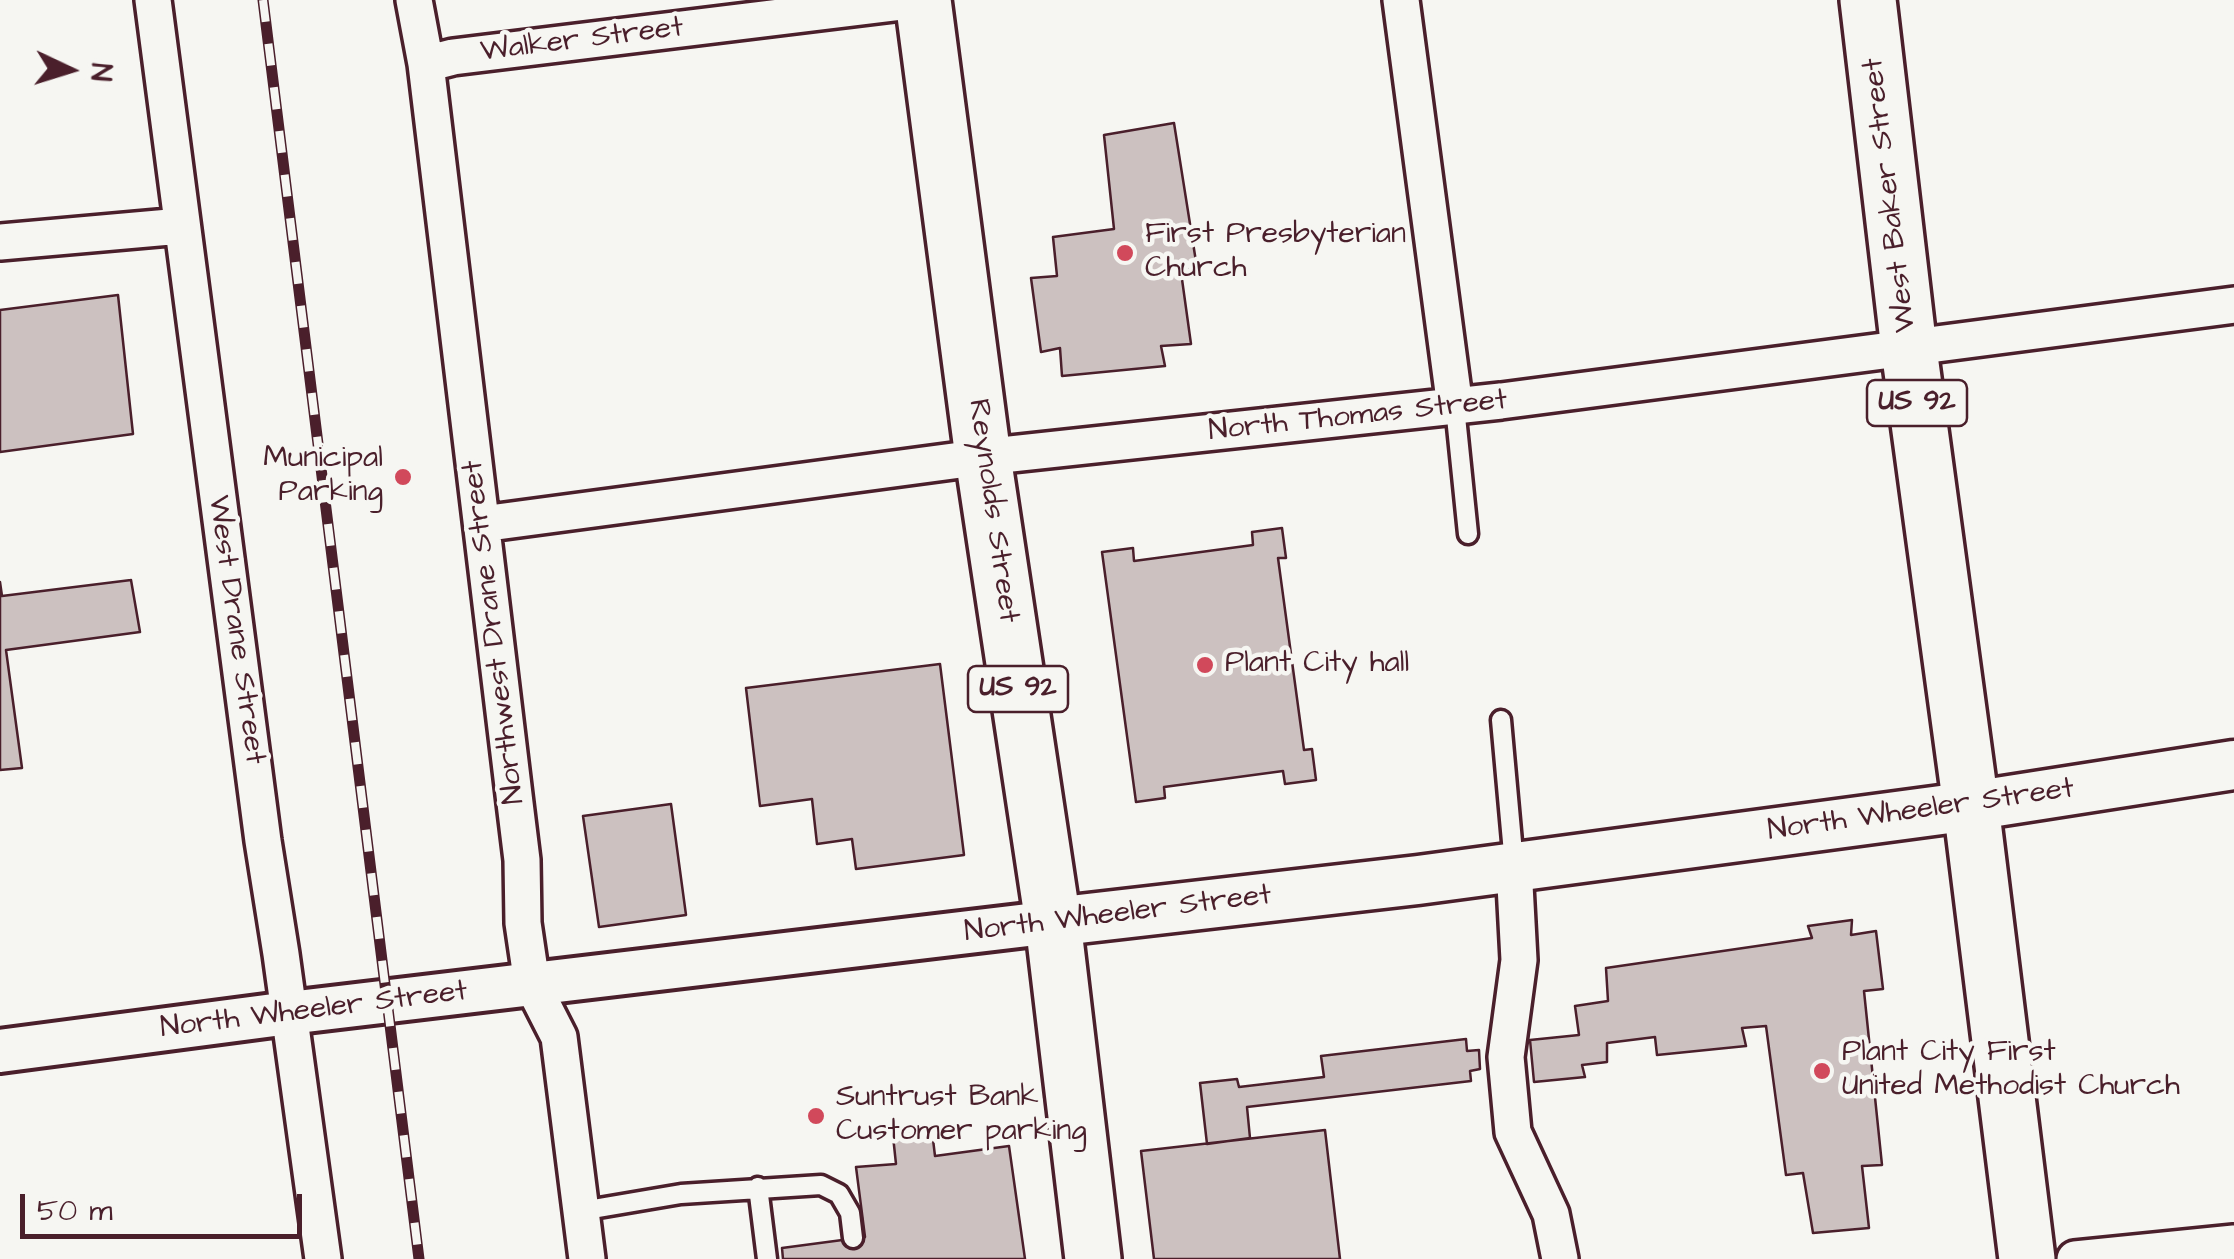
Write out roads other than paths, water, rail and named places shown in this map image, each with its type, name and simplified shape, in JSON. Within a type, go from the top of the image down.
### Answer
[{"type":"main road","name":"Reynolds Street","points":[[921,0],[983,457],[1053,922],[1093,1259]]},
{"type":"main road","name":"West Baker Street","points":[[1868,0],[1909,349],[1971,806]]},
{"type":"main road","name":"North Wheeler Street","points":[[1053,922],[1418,880],[1971,806],[2234,765]]},
{"type":"main road","name":"US 92","points":[[1971,806],[2027,1259]]},
{"type":"street","name":"West Drane Street","points":[[153,0],[263,841],[323,1259]]},
{"type":"street","name":"Northwest Drane Street","points":[[414,0],[426,64],[522,860],[523,923],[532,984],[558,1037],[586,1259]]},
{"type":"street","name":"Walker Street","points":[[426,64],[453,57],[921,0]]},
{"type":"street","points":[[1401,0],[1454,407]]},
{"type":"street","points":[[0,242],[182,226]]},
{"type":"street","name":"North Thomas Street","points":[[482,524],[983,457],[1454,407],[2234,305]]},
{"type":"street","points":[[1514,866],[1520,960],[1506,1057],[1513,1132],[1550,1214],[1560,1259]]},
{"type":"street","name":"North Wheeler Street","points":[[0,1051],[1053,922]]},
{"type":"street","points":[[2076,1259],[2234,1242]]},
{"type":"lane","points":[[1454,407],[1468,534]]},
{"type":"lane","points":[[1501,720],[1514,866]]},
{"type":"lane","points":[[581,1211],[680,1194],[821,1184],[840,1194],[850,1213],[853,1238]]},
{"type":"lane","points":[[758,1188],[767,1259]]},
{"type":"railway","points":[[263,0],[419,1259]]},
{"type":"place","name":"First Presbyterian Church","points":[[1125,253]]},
{"type":"place","name":"Municipal Parking","points":[[403,477]]},
{"type":"place","name":"Plant City hall","points":[[1205,665]]},
{"type":"place","name":"Plant City First United Methodist Church","points":[[1822,1071]]},
{"type":"place","name":"Suntrust Bank Customer parking","points":[[816,1116]]}]
